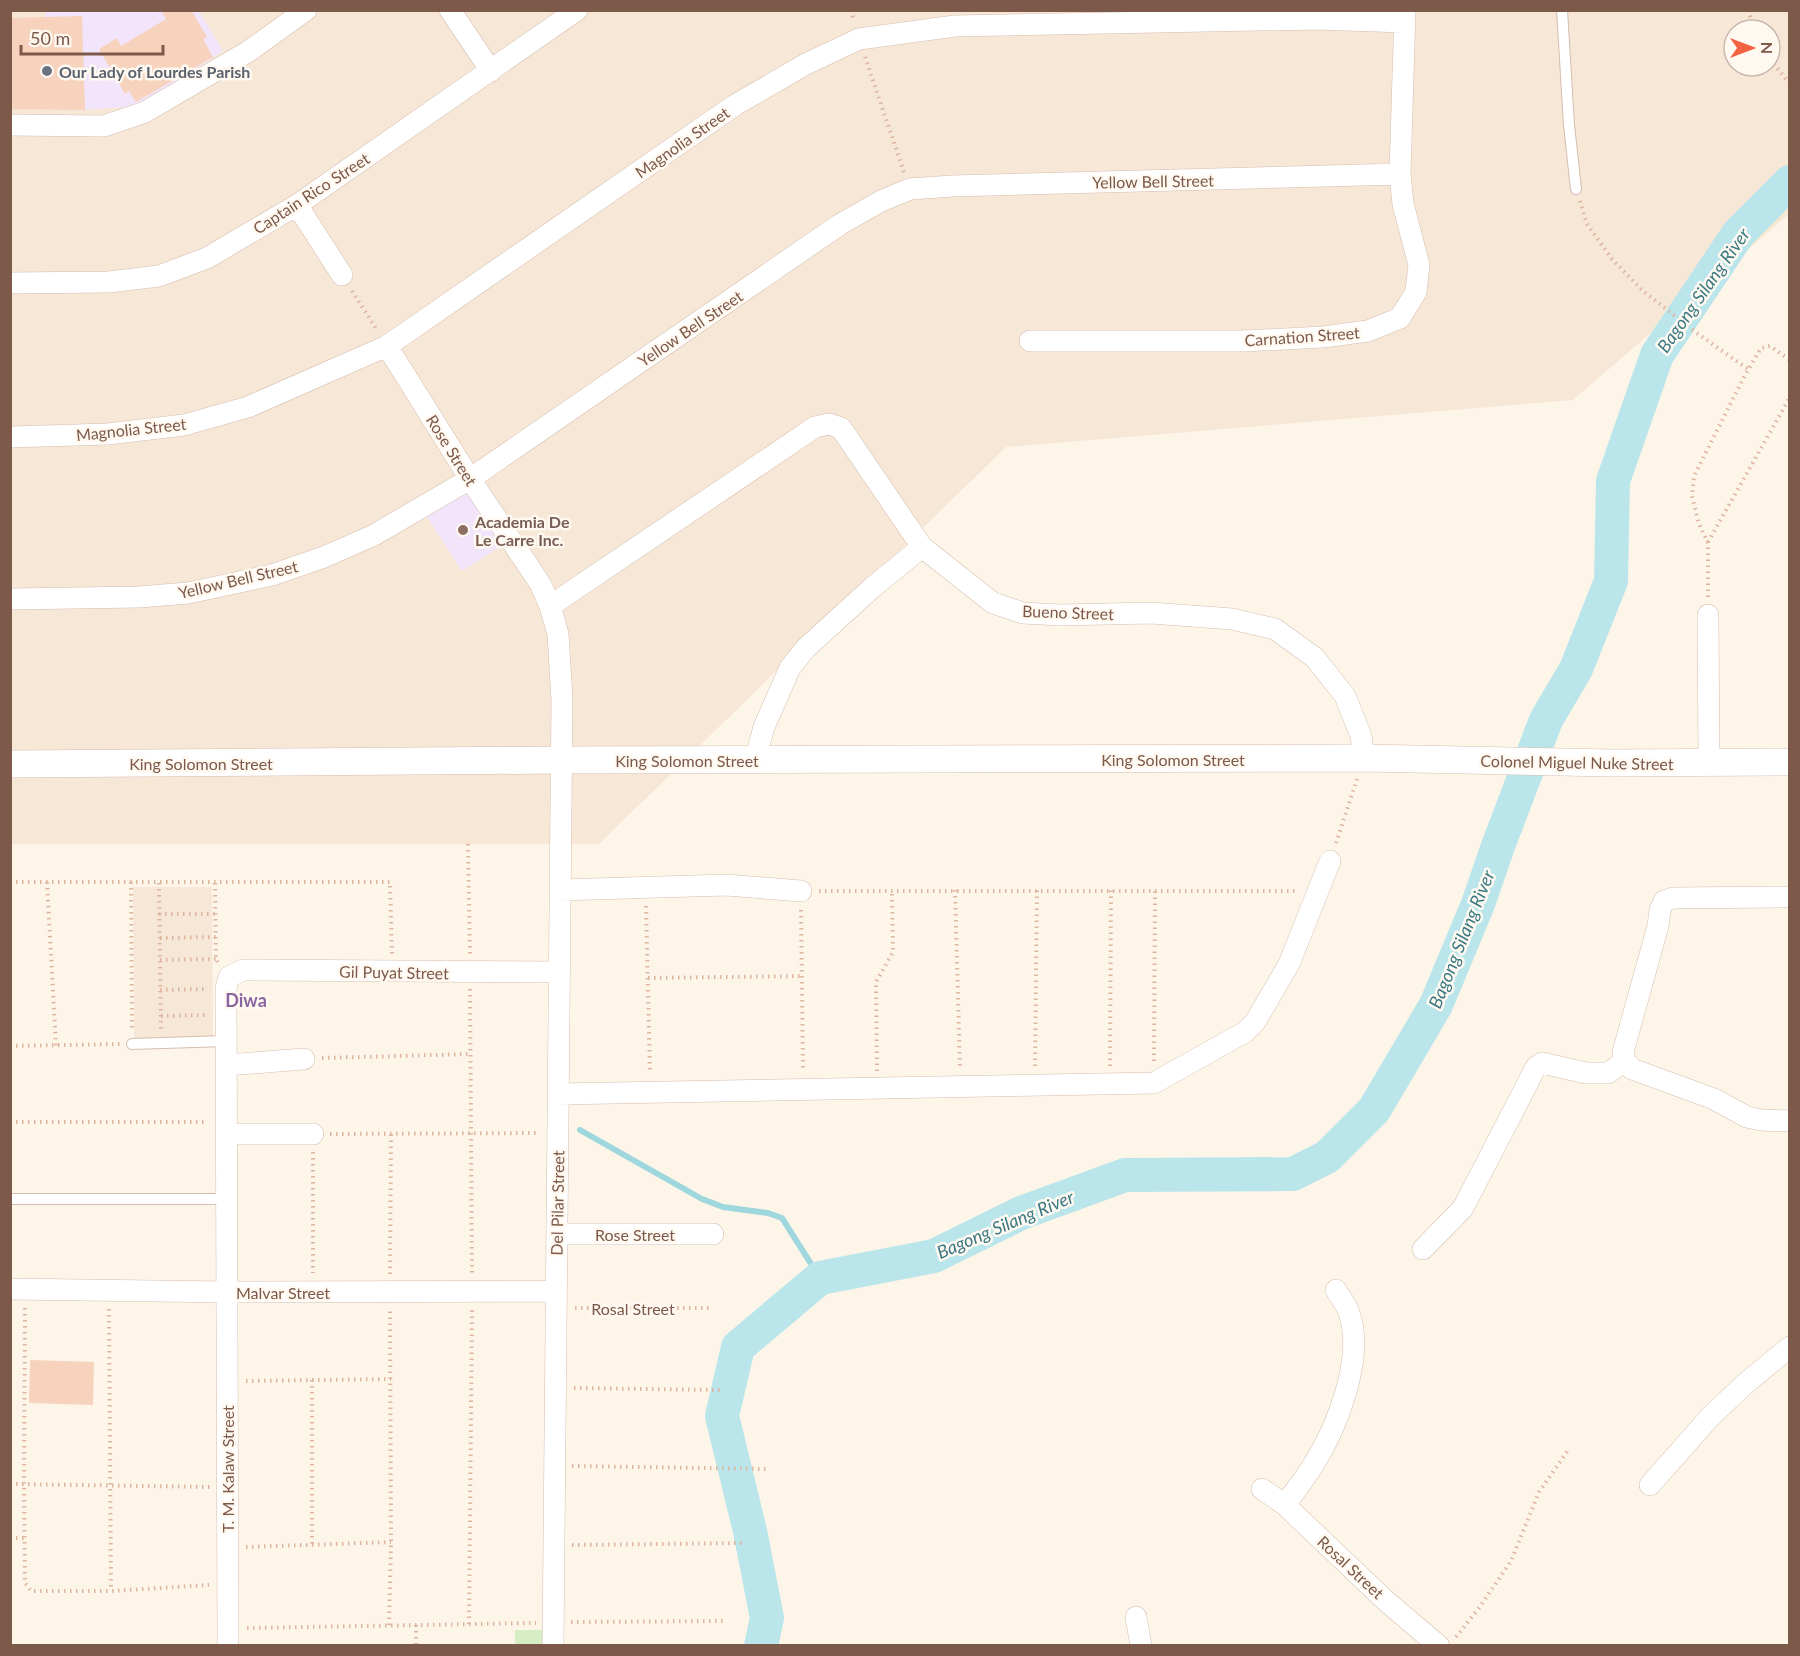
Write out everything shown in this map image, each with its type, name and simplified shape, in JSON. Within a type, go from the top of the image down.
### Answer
[{"type":"street","points":[[10,125],[104,126],[145,111],[249,51],[306,10]]},
{"type":"street","points":[[450,10],[491,70]]},
{"type":"street","name":"Captain Rico Street","points":[[10,283],[109,282],[159,276],[207,258],[297,205],[577,10]]},
{"type":"street","name":"Magnolia Street","points":[[10,438],[108,434],[184,425],[248,407],[387,346],[735,105],[806,64],[859,39],[956,26],[1405,16]]},
{"type":"street","name":"Carnation Street","points":[[1030,341],[1244,341],[1323,337],[1368,330],[1400,318],[1416,292],[1419,265],[1403,204],[1400,174],[1405,16]]},
{"type":"street","name":"Yellow Bell Street","points":[[10,599],[139,597],[188,593],[272,575],[324,557],[374,535],[470,479],[839,225],[881,201],[910,189],[1400,174]]},
{"type":"street","points":[[297,205],[342,275]]},
{"type":"street","name":"Rose Street","points":[[387,346],[470,479],[526,561],[541,585],[550,606],[558,634],[561,760]]},
{"type":"street","name":"Bueno Street","points":[[550,606],[815,427],[829,424],[841,428],[922,547],[993,603],[1023,613],[1060,615],[1151,613],[1232,619],[1275,629],[1315,658],[1344,696],[1361,736],[1364,758]]},
{"type":"street","points":[[755,760],[764,727],[790,668],[806,648],[873,587],[922,547]]},
{"type":"street","points":[[1708,615],[1709,763]]},
{"type":"street","name":"King Solomon Street","points":[[10,764],[1364,758]]},
{"type":"street","name":"Colonel Miguel Nuke Street","points":[[1364,758],[1610,763],[1790,762]]},
{"type":"street","name":"Del Pilar Street","points":[[553,1646],[561,760]]},
{"type":"street","points":[[558,1094],[1154,1083],[1245,1032],[1255,1022],[1289,963],[1320,891],[1330,861]]},
{"type":"street","points":[[560,890],[726,885],[801,891]]},
{"type":"street","points":[[1790,897],[1673,898],[1664,901],[1623,1052],[1625,1061],[1632,1069],[1714,1099],[1748,1117],[1790,1121]]},
{"type":"street","name":"Gil Puyat Street","points":[[227,983],[243,970],[560,972]]},
{"type":"street","name":"T. M. Kalaw Street","points":[[227,983],[225,1015],[228,1637]]},
{"type":"street","points":[[226,1065],[304,1059]]},
{"type":"street","points":[[1423,1249],[1463,1208],[1536,1067],[1542,1063],[1586,1073],[1608,1073],[1625,1061]]},
{"type":"street","points":[[226,1128],[313,1134]]},
{"type":"street","name":"Rose Street","points":[[557,1234],[713,1234]]},
{"type":"street","name":"Malvar Street","points":[[18,1289],[227,1292],[472,1291],[556,1300]]},
{"type":"street","points":[[1285,1505],[1312,1467],[1330,1431],[1345,1394],[1354,1358],[1353,1331],[1348,1310],[1336,1290]]},
{"type":"street","points":[[1650,1485],[1710,1417],[1746,1383],[1790,1347]]},
{"type":"street","name":"Rosal Street","points":[[1262,1489],[1285,1505],[1386,1601],[1439,1646]]},
{"type":"street","points":[[1136,1617],[1141,1646]]},
{"type":"lane","points":[[1562,10],[1576,189]]},
{"type":"lane","points":[[132,1044],[226,1041]]},
{"type":"lane","points":[[10,1199],[226,1199]]},
{"type":"path","points":[[859,39],[910,189]]},
{"type":"path","points":[[1576,189],[1587,224],[1612,259],[1643,291],[1748,369]]},
{"type":"path","points":[[342,275],[387,346]]},
{"type":"path","points":[[1708,615],[1708,543],[1699,524],[1692,496],[1694,476],[1761,348],[1770,346],[1790,360]]},
{"type":"path","points":[[1708,543],[1790,398]]},
{"type":"path","points":[[1330,861],[1364,758]]},
{"type":"path","points":[[468,844],[472,1291],[469,1624]]},
{"type":"path","points":[[10,882],[390,882],[392,972]]},
{"type":"path","points":[[47,882],[56,1046]]},
{"type":"path","points":[[10,1046],[132,1044],[130,882]]},
{"type":"path","points":[[159,882],[161,1043]]},
{"type":"path","points":[[160,990],[227,983],[216,959],[215,883]]},
{"type":"path","points":[[645,888],[651,1092]]},
{"type":"path","points":[[877,1088],[876,982],[893,952],[892,890]]},
{"type":"path","points":[[955,890],[960,1086]]},
{"type":"path","points":[[1035,1085],[1037,890]]},
{"type":"path","points":[[1110,1084],[1111,890]]},
{"type":"path","points":[[803,1089],[801,891],[1320,891]]},
{"type":"path","points":[[1154,1083],[1155,891]]},
{"type":"path","points":[[159,914],[216,914]]},
{"type":"path","points":[[160,938],[216,937]]},
{"type":"path","points":[[160,960],[216,959]]},
{"type":"path","points":[[648,978],[802,976]]},
{"type":"path","points":[[161,1016],[225,1015]]},
{"type":"path","points":[[304,1059],[471,1054]]},
{"type":"path","points":[[10,1122],[226,1128]]},
{"type":"path","points":[[313,1292],[313,1134],[558,1133]]},
{"type":"path","points":[[389,1625],[391,1134]]},
{"type":"path","points":[[18,1289],[24,1538],[26,1583],[31,1591],[111,1591],[228,1584]]},
{"type":"path","points":[[109,1290],[111,1591]]},
{"type":"path","name":"Rosal Street","points":[[556,1300],[709,1308]]},
{"type":"path","points":[[227,1382],[391,1379]]},
{"type":"path","points":[[312,1380],[312,1545]]},
{"type":"path","points":[[555,1388],[721,1390]]},
{"type":"path","points":[[1449,1646],[1479,1608],[1511,1561],[1539,1492],[1569,1449]]},
{"type":"path","points":[[554,1465],[766,1469]]},
{"type":"path","points":[[10,1484],[227,1487]]},
{"type":"path","points":[[10,1538],[24,1538]]},
{"type":"path","points":[[227,1548],[391,1542]]},
{"type":"path","points":[[554,1545],[743,1543]]},
{"type":"path","points":[[228,1637],[389,1625],[726,1622]]},
{"type":"path","points":[[416,1625],[416,1646]]},
{"type":"shaded area","points":[[10,11],[1789,11],[1789,214],[1573,400],[1006,447],[599,844],[11,844]]},
{"type":"shaded area","points":[[45,11],[199,11],[223,51],[138,106],[85,110],[82,38],[65,17],[45,17]]},
{"type":"shaded area","name":"Academia De Le Carre Inc.","points":[[465,489],[501,546],[462,571],[425,514]]},
{"type":"shaded area","points":[[133,887],[212,887],[213,1039],[134,1040]]},
{"type":"green space","points":[[515,1630],[547,1630],[547,1645],[515,1646]]},
{"type":"building","points":[[161,10],[191,10],[207,37],[203,39],[213,57],[136,102],[129,91],[125,94],[99,49],[117,38],[121,46],[166,19]]},
{"type":"building","name":"Our Lady of Lourdes Parish","points":[[82,16],[85,110],[10,109],[10,18]]},
{"type":"building","points":[[30,1360],[94,1362],[93,1405],[29,1403]]},
{"type":"waterway","name":"Bagong Silang River","points":[[761,1646],[767,1618],[750,1531],[722,1416],[738,1347],[820,1278],[934,1256],[1021,1213],[1125,1175],[1293,1174],[1327,1157],[1374,1110],[1436,1005],[1478,904],[1546,720],[1576,669],[1611,581],[1613,481],[1657,355],[1738,234],[1790,182]]},
{"type":"waterway","points":[[580,1130],[702,1199],[723,1207],[768,1213],[782,1218],[820,1278]]},
{"type":"place","name":"Our Lady of Lourdes Parish","points":[[47,71]]},
{"type":"place","name":"Academia De Le Carre Inc.","points":[[463,530]]},
{"type":"district","name":"Diwa","points":[[246,1000]]}]
